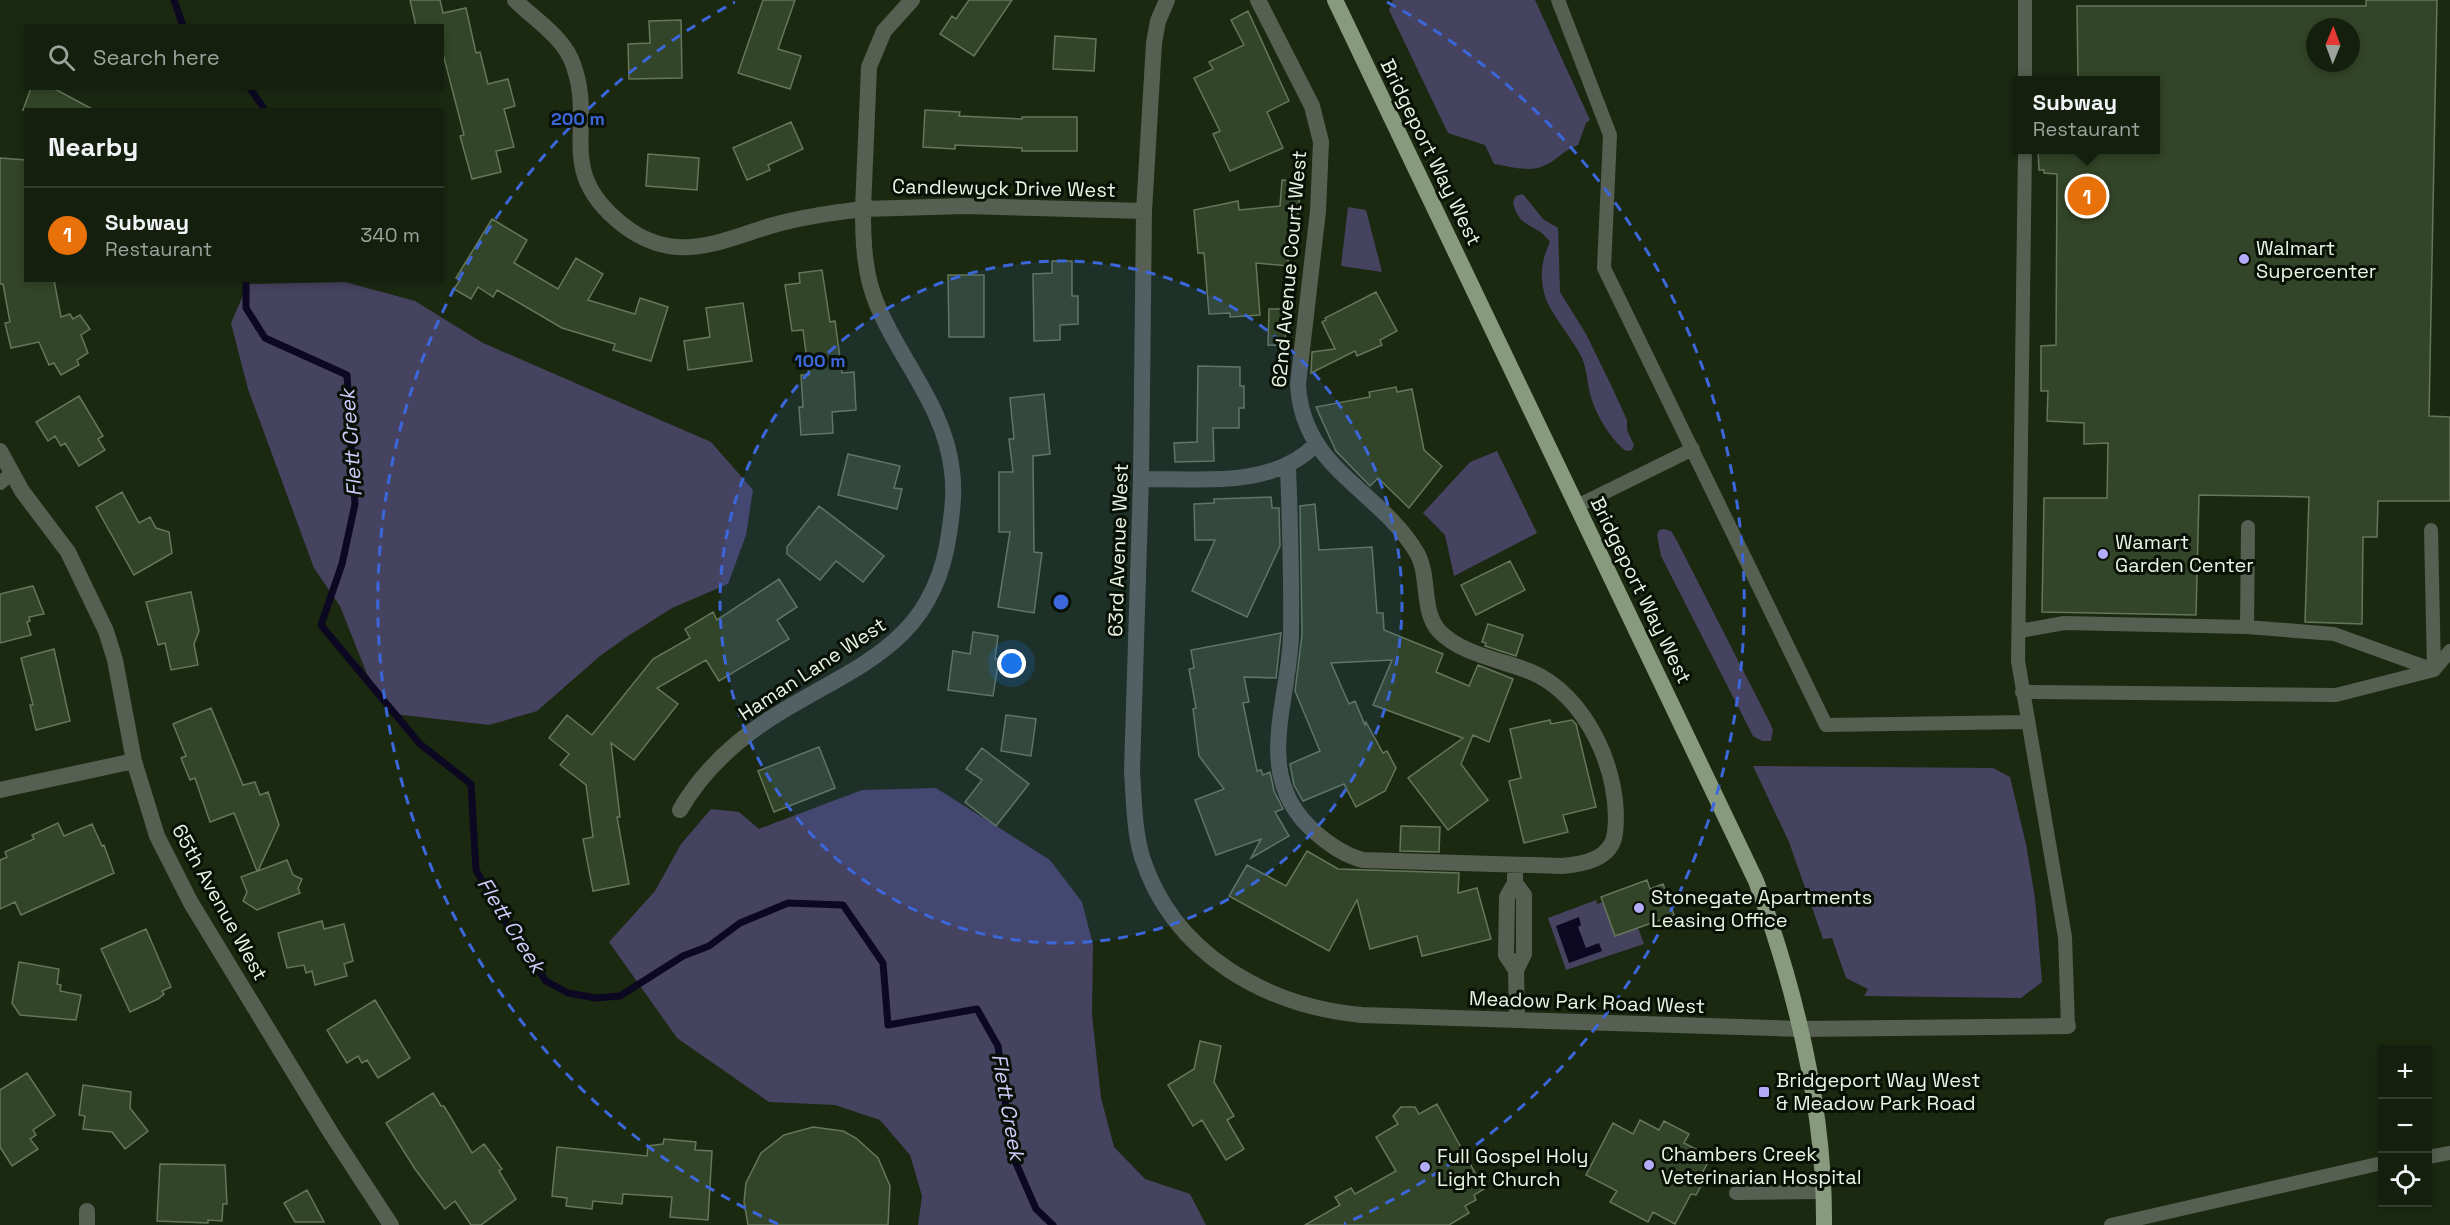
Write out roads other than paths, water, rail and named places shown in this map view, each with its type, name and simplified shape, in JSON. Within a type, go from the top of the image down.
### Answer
[{"type":"main road","name":"Bridgeport Way West","points":[[1335,0],[1748,863],[1788,976],[1800,1029],[1815,1113],[1824,1192],[1824,1225]]},
{"type":"street","name":"Candlewyck Drive West","points":[[515,0],[559,41],[571,60],[578,91],[579,153],[584,177],[598,203],[633,233],[659,244],[688,247],[721,242],[795,220],[863,209],[965,206],[1144,211]]},
{"type":"street","name":"Candlewyck Drive West","points":[[863,209],[869,67],[884,31],[912,0]]},
{"type":"street","name":"63rd Avenue West","points":[[1153,886],[1142,855],[1135,816],[1132,771],[1141,478],[1144,211],[1154,43],[1158,21],[1167,0]]},
{"type":"street","name":"62nd Avenue Court West","points":[[1258,0],[1312,106],[1321,142],[1318,211],[1298,384],[1302,416],[1316,445],[1411,544],[1422,565],[1431,616],[1441,633],[1467,648],[1529,671],[1564,693],[1591,728],[1608,776],[1615,808],[1615,831],[1611,846],[1592,860],[1573,865],[1515,865],[1357,858],[1342,853],[1310,828],[1288,798],[1282,779],[1277,740],[1291,634],[1288,466]]},
{"type":"street","name":"Haman Lane West","points":[[680,810],[706,772],[743,738],[768,720],[867,663],[905,633],[927,601],[943,561],[953,497],[949,451],[926,392],[877,305],[866,269],[863,209]]},
{"type":"street","points":[[1141,478],[1241,477],[1288,466],[1316,445]]},
{"type":"street","name":"65th Avenue West","points":[[0,451],[6,478],[68,552],[106,631],[115,660],[134,761],[157,836],[191,903],[331,1133],[391,1225]]},
{"type":"street","points":[[0,790],[134,761]]},
{"type":"street","points":[[1515,865],[1515,883],[1524,895],[1524,954],[1516,969],[1517,1020]]},
{"type":"street","name":"Meadow Park Road West","points":[[1153,886],[1174,919],[1199,948],[1227,970],[1277,997],[1325,1011],[1352,1014],[1800,1029],[2068,1026]]},
{"type":"lane","points":[[1558,0],[1610,135],[1604,268],[1826,725],[2028,722]]},
{"type":"lane","points":[[2025,0],[2025,76]]},
{"type":"lane","points":[[2025,154],[2025,330],[2019,465],[2020,631],[2018,661],[2065,937],[2068,1026]]},
{"type":"lane","points":[[1577,506],[1693,449]]},
{"type":"lane","points":[[2247,627],[2248,527]]},
{"type":"lane","points":[[2431,530],[2434,670]]},
{"type":"lane","points":[[2020,631],[2064,623],[2247,627],[2334,634],[2434,670]]},
{"type":"lane","points":[[2022,692],[2336,694],[2434,670],[2450,651]]},
{"type":"lane","points":[[2432,1156],[2450,1153]]},
{"type":"lane","points":[[2111,1225],[2378,1164]]},
{"type":"lane","points":[[1736,1193],[1824,1192]]},
{"type":"waterway","name":"Flett Creek","points":[[174,0],[182,24]]},
{"type":"waterway","name":"Flett Creek","points":[[251,90],[264,108]]},
{"type":"waterway","name":"Flett Creek","points":[[246,282],[246,308],[265,338],[347,375],[355,504],[342,564],[321,625],[420,744],[471,784],[476,870],[518,944],[546,981],[568,993],[596,998],[620,996],[683,956],[709,946],[740,923],[788,903],[843,905],[883,963],[888,1025],[977,1009],[998,1046],[1012,1154],[1036,1209],[1053,1225]]},
{"type":"place","name":"Subway","points":[[2087,196]]},
{"type":"place","name":"Walmart Supercenter","points":[[2244,259]]},
{"type":"place","name":"Wamart Garden Center","points":[[2103,554]]},
{"type":"place","name":"Stonegate Apartments Leasing Office","points":[[1639,908]]},
{"type":"place","name":"Bridgeport Way West & Meadow Park Road","points":[[1764,1092]]},
{"type":"place","name":"Chambers Creek Veterinarian Hospital","points":[[1649,1165]]},
{"type":"place","name":"Full Gospel Holy Light Church","points":[[1425,1167]]}]
